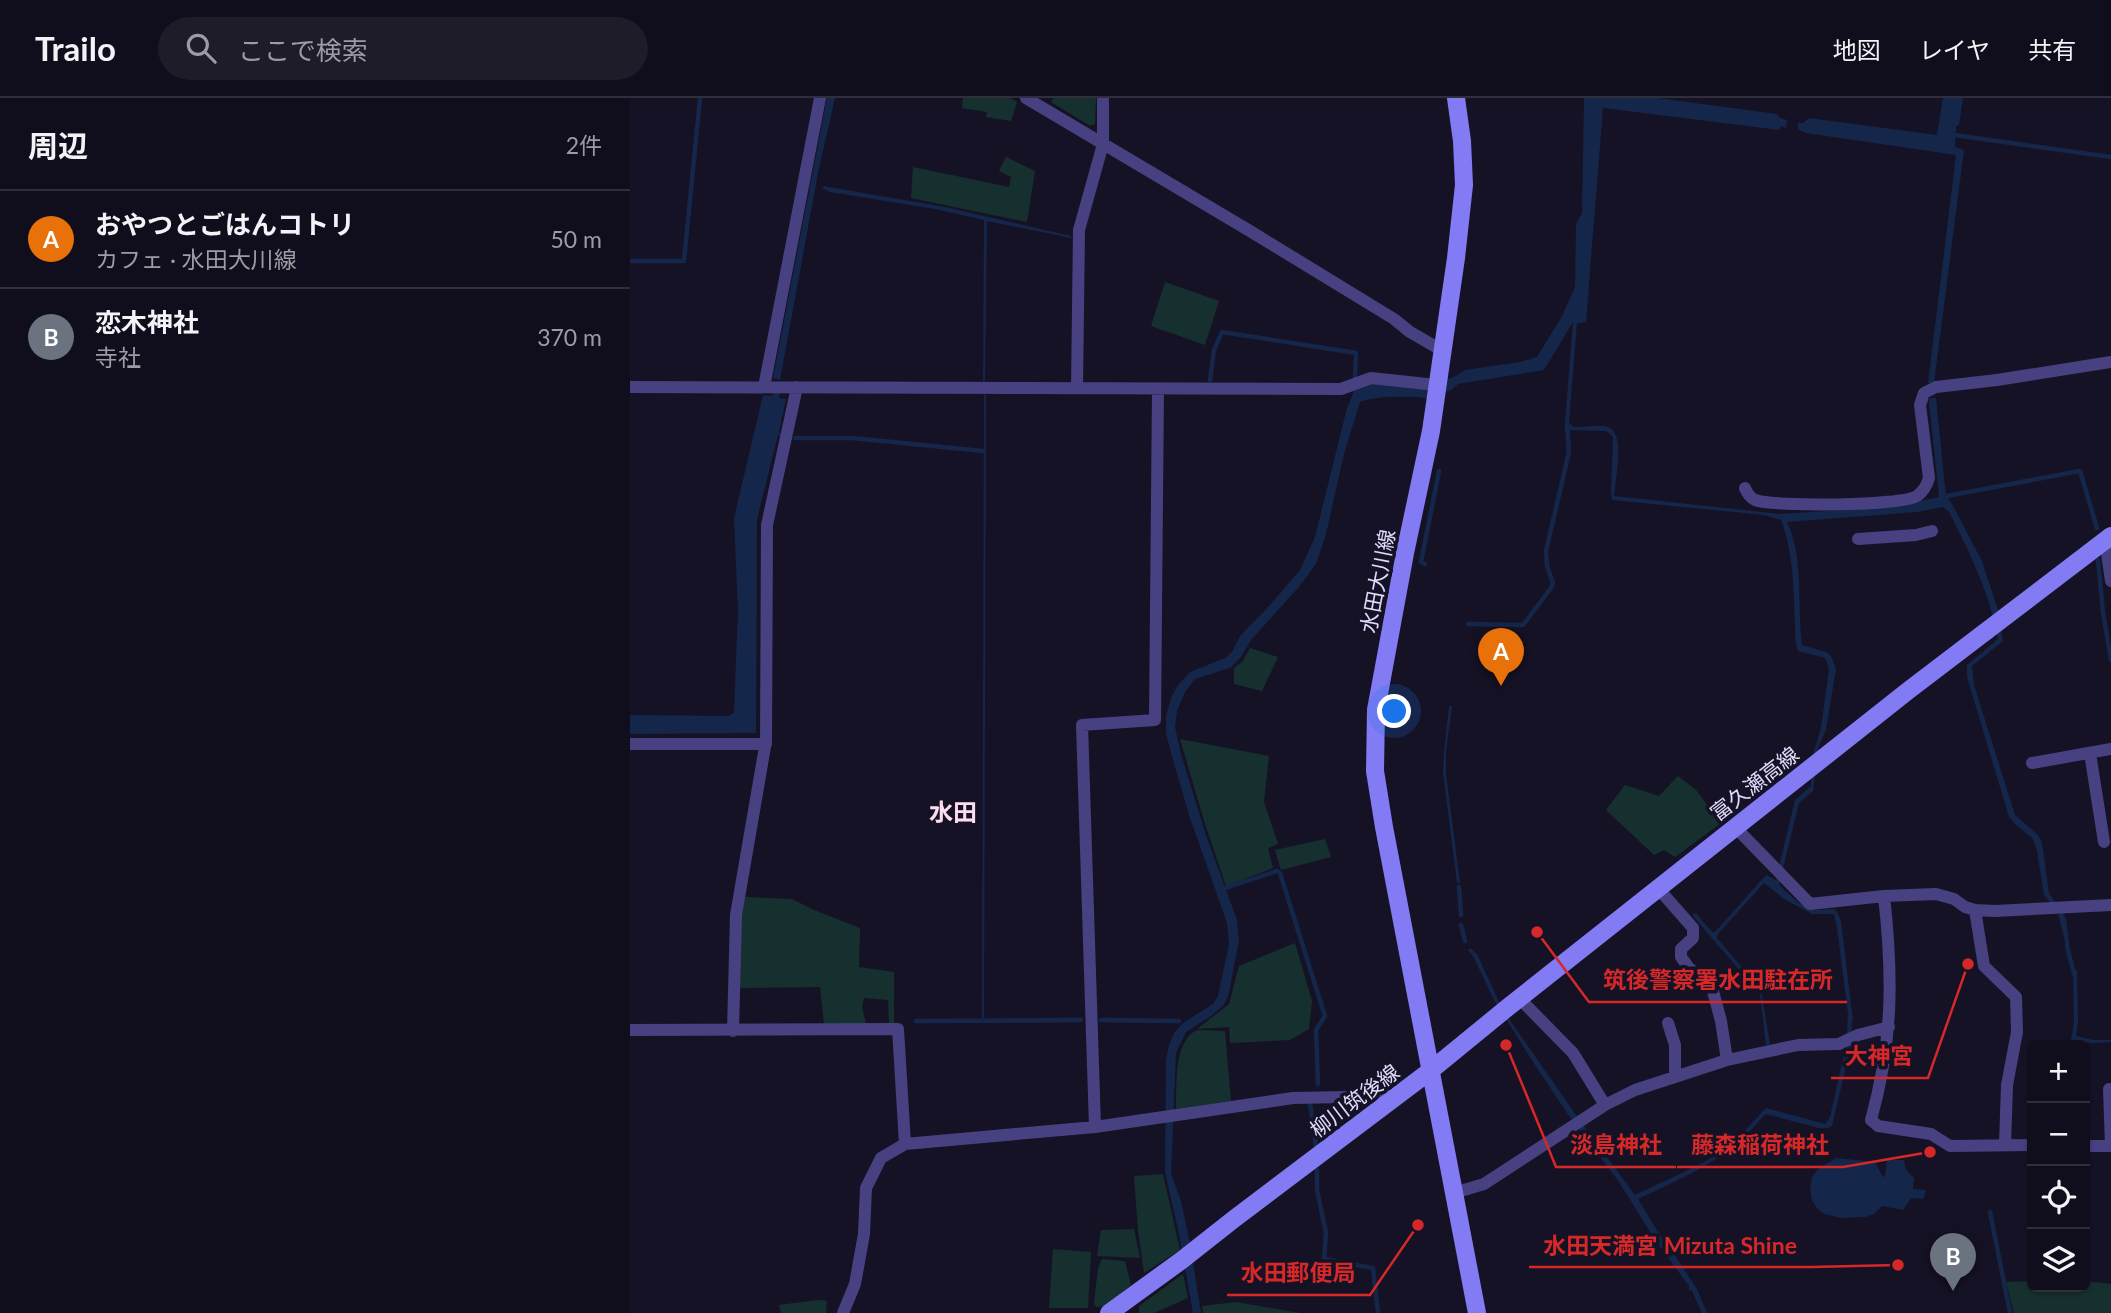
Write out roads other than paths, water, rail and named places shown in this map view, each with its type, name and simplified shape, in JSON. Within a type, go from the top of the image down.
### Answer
[{"type":"main road","name":"水田大川線","points":[[1430,1072],[1384,827],[1376,771],[1375,733],[1380,686],[1431,431],[1456,258],[1464,186],[1456,98]]},
{"type":"main road","name":"富久瀬高線","points":[[1430,1072],[1519,998],[1912,687],[2108,538]]},
{"type":"main road","name":"柳川筑後線","points":[[1109,1313],[1430,1072],[1477,1313]]},
{"type":"street","points":[[764,387],[820,98]]},
{"type":"street","points":[[1026,98],[1251,231],[1443,351]]},
{"type":"street","points":[[1077,388],[1079,230],[1103,144],[1103,98]]},
{"type":"street","points":[[1745,488],[1749,496],[1756,500],[1790,504],[1856,505],[1916,497],[1926,488],[1929,478],[1920,405],[1924,393],[1936,387],[2111,362]]},
{"type":"street","points":[[630,387],[1341,389],[1371,378],[1427,384]]},
{"type":"street","points":[[733,1031],[736,915],[765,744],[766,525],[797,387]]},
{"type":"street","points":[[1095,1127],[1082,725],[1155,720],[1158,389]]},
{"type":"street","points":[[1858,539],[1916,535],[1932,531]]},
{"type":"street","points":[[2108,538],[2111,581]]},
{"type":"street","points":[[630,744],[765,744]]},
{"type":"street","points":[[2032,763],[2111,749]]},
{"type":"street","points":[[2090,753],[2104,842]]},
{"type":"street","points":[[1735,827],[1810,904],[1884,896],[1936,894],[1954,899],[1975,911],[2111,905]]},
{"type":"street","points":[[1664,895],[1693,928],[1693,938],[1681,948],[1681,957],[1689,968],[1711,984],[1721,1021],[1727,1060]]},
{"type":"street","points":[[1884,896],[1890,950],[1889,1027],[1882,1082],[1871,1120],[1878,1126],[1931,1134],[1950,1146],[2027,1145]]},
{"type":"street","points":[[1975,911],[1984,966],[2016,997],[2017,1032],[2007,1085],[2005,1145]]},
{"type":"street","points":[[1519,998],[1573,1053],[1605,1105]]},
{"type":"street","points":[[1668,1023],[1675,1045],[1675,1077]]},
{"type":"street","points":[[1454,1193],[1484,1184],[1605,1105],[1635,1090],[1727,1060],[1798,1045],[1839,1044],[1858,1035],[1889,1027]]},
{"type":"street","points":[[630,1030],[898,1029],[905,1144]]},
{"type":"street","points":[[2090,1146],[2111,1146],[2109,1089]]},
{"type":"street","points":[[843,1313],[858,1272],[864,1234],[866,1188],[881,1157],[905,1144],[1095,1127],[1293,1098],[1398,1096]]},
{"type":"water","points":[[827,98],[835,98],[819,168],[780,380],[773,378]]},
{"type":"water","points":[[1584,98],[1658,98],[1777,114],[1787,120],[1786,128],[1781,126],[1779,130],[1603,108],[1586,322],[1577,323],[1570,424],[1574,427],[1604,426],[1613,431],[1618,448],[1614,496],[1781,514],[1896,506],[1939,497],[1929,402],[1930,398],[1936,398],[1946,496],[1982,561],[1998,610],[2003,641],[1972,666],[1974,685],[2015,815],[2038,835],[2042,843],[2049,893],[2066,918],[2070,950],[2067,951],[2058,913],[2044,895],[2033,839],[2009,817],[1967,677],[1967,665],[1998,639],[1990,605],[1978,574],[1949,512],[1943,507],[1917,512],[1787,522],[1798,566],[1802,645],[1826,652],[1831,656],[1836,669],[1826,730],[1818,748],[1813,791],[1799,803],[1779,885],[1799,903],[1815,910],[1834,909],[1837,912],[1841,921],[1853,1021],[1849,1021],[1834,914],[1812,914],[1784,899],[1764,883],[1717,938],[1761,990],[1770,1044],[1766,1046],[1760,994],[1692,915],[1696,913],[1712,932],[1715,932],[1766,875],[1776,880],[1795,800],[1811,786],[1813,754],[1821,728],[1829,669],[1825,658],[1798,651],[1792,566],[1781,520],[1764,515],[1612,500],[1613,437],[1606,431],[1569,430],[1565,422],[1573,322],[1544,370],[1458,384],[1451,390],[1426,399],[1391,397],[1360,402],[1316,564],[1251,640],[1241,657],[1230,668],[1195,679],[1185,692],[1177,711],[1175,727],[1181,754],[1206,835],[1237,920],[1239,941],[1228,997],[1223,1006],[1186,1032],[1176,1053],[1171,1173],[1181,1201],[1201,1313],[1193,1313],[1165,1172],[1166,1060],[1174,1033],[1183,1023],[1213,1004],[1218,996],[1229,944],[1227,923],[1189,815],[1166,733],[1166,716],[1171,698],[1190,672],[1225,658],[1232,652],[1240,636],[1300,570],[1315,537],[1347,408],[1355,389],[1373,382],[1425,387],[1454,377],[1465,370],[1537,357],[1562,316],[1575,287],[1576,224],[1582,213]]},
{"type":"water","points":[[1943,98],[1963,98],[1959,125],[1956,126],[1955,147],[1964,150],[1934,383],[1928,383],[1956,155],[1806,133],[1798,129],[1798,123],[1809,118],[1937,135]]},
{"type":"water","points":[[823,186],[945,207],[1071,236],[987,221],[985,381],[983,382],[984,220],[830,192],[822,188]]},
{"type":"water","points":[[773,393],[780,393],[779,398],[786,399],[779,432],[782,434],[778,435],[757,519],[756,733],[630,734],[630,715],[728,716],[734,713],[738,611],[734,518],[763,395],[772,396]]},
{"type":"water","points":[[984,395],[986,395],[982,1018]]},
{"type":"water","points":[[1449,706],[1452,706],[1446,774],[1460,882],[1457,883],[1443,773]]},
{"type":"water","points":[[1470,948],[1477,954],[1500,1004],[1512,1023],[1635,1195],[1703,1163],[1738,1138],[1766,1108],[1825,1124],[1830,1117],[1846,1045],[1851,1045],[1832,1126],[1819,1128],[1766,1114],[1744,1139],[1716,1159],[1638,1199],[1697,1289],[1707,1313],[1702,1313],[1689,1286],[1657,1243],[1619,1182],[1535,1065],[1494,1000],[1468,950]]},
{"type":"water","points":[[2073,970],[2077,970],[2076,1036],[2111,1042],[2071,1040],[2074,1024]]},
{"type":"water","points":[[1836,1158],[1875,1162],[1883,1177],[1887,1160],[1904,1160],[1906,1170],[1914,1178],[1913,1189],[1926,1190],[1923,1199],[1911,1198],[1903,1210],[1882,1206],[1874,1214],[1865,1217],[1840,1218],[1822,1213],[1812,1200],[1812,1177],[1818,1169]]},
{"type":"waterway","points":[[630,261],[684,261],[700,98]]},
{"type":"waterway","points":[[1954,135],[2111,157]]},
{"type":"waterway","points":[[1210,380],[1214,350],[1222,332],[1356,353],[1355,378]]},
{"type":"waterway","points":[[1468,624],[1523,625],[1551,588],[1553,583],[1547,566],[1546,551],[1569,452],[1567,425]]},
{"type":"waterway","points":[[795,438],[852,438],[983,451]]},
{"type":"waterway","points":[[1425,564],[1421,562],[1439,471]]},
{"type":"waterway","points":[[1946,500],[1947,496],[2080,471],[2097,528]]},
{"type":"waterway","points":[[2098,560],[2111,660]]},
{"type":"waterway","points":[[1222,889],[1277,871],[1280,873],[1325,1016],[1316,1030],[1318,1084]]},
{"type":"waterway","points":[[1459,887],[1461,915]]},
{"type":"waterway","points":[[1461,925],[1465,941]]},
{"type":"waterway","points":[[2067,946],[2074,974]]},
{"type":"waterway","points":[[1849,1036],[1850,1017]]},
{"type":"waterway","points":[[916,1021],[1081,1020]]},
{"type":"waterway","points":[[1101,1020],[1179,1021]]},
{"type":"waterway","points":[[1310,1103],[1316,1147]]},
{"type":"waterway","points":[[1317,1170],[1317,1190],[1326,1233],[1324,1259],[1373,1268],[1378,1313]]},
{"type":"waterway","points":[[1990,1212],[2010,1313]]},
{"type":"place","name":"おやつとごはんコトリ","points":[[1501,686]]},
{"type":"place","name":"筑後警察署水田駐在所","points":[[1537,932]]},
{"type":"place","name":"大神宮","points":[[1968,964]]},
{"type":"place","name":"淡島神社","points":[[1506,1045]]},
{"type":"place","name":"藤森稲荷神社","points":[[1930,1152]]},
{"type":"place","name":"水田郵便局","points":[[1418,1225]]},
{"type":"place","name":"水田天満宮 Mizuta Shine","points":[[1898,1265]]},
{"type":"place","name":"恋木神社","points":[[1953,1291]]},
{"type":"district","name":"水田","points":[[953,811]]}]
